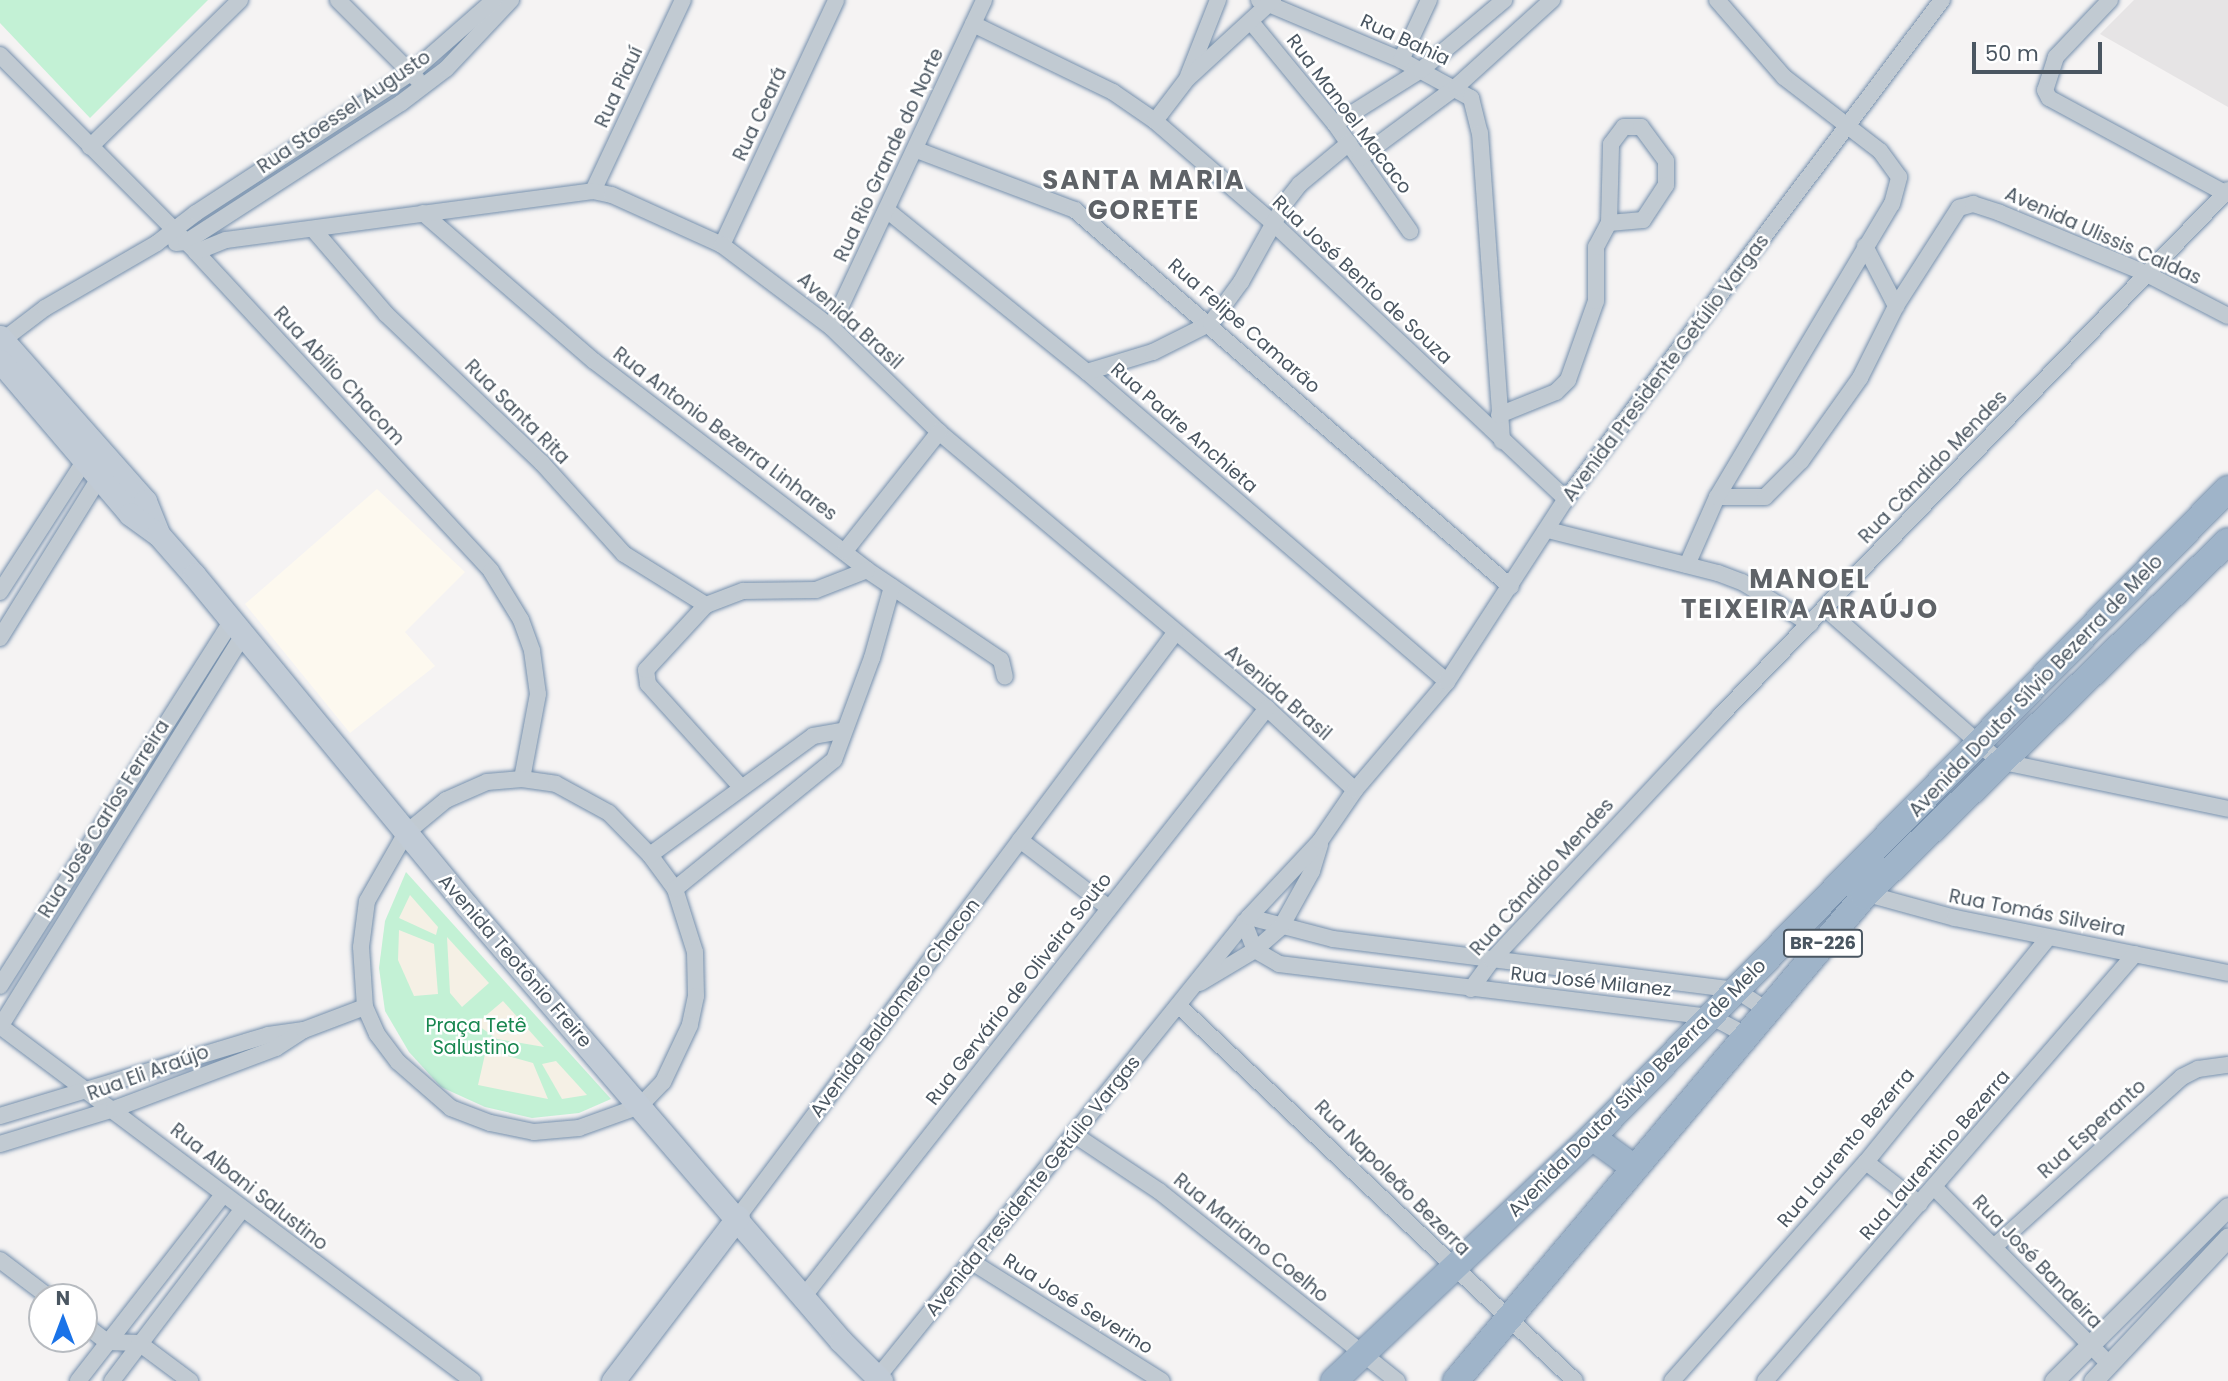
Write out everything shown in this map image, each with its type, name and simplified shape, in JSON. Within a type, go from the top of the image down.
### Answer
[{"type":"highway","name":"Avenida Doutor Sílvio Bezerra de Melo","points":[[1334,1381],[1592,1137],[1736,990],[1854,888],[1989,752],[2113,606],[2228,489]]},
{"type":"highway","name":"Avenida Doutor Sílvio Bezerra de Melo","points":[[1989,752],[2137,631],[2228,541]]},
{"type":"highway","points":[[2174,544],[2199,569]]},
{"type":"highway","points":[[2113,606],[2137,631]]},
{"type":"highway","name":"Avenida Doutor Sílvio Bezerra de Melo","points":[[1456,1381],[1744,1034],[1767,1010],[1854,888]]},
{"type":"highway","points":[[1592,1137],[1633,1167]]},
{"type":"main road","points":[[1,346],[92,469],[130,514],[158,534]]},
{"type":"main road","points":[[1,346],[145,501],[158,534]]},
{"type":"main road","name":"Avenida Teotônio Freire","points":[[158,534],[238,627],[406,833],[878,1380]]},
{"type":"main road","name":"Avenida Baldomero Chacon","points":[[613,1381],[738,1217]]},
{"type":"street","points":[[90,147],[240,0]]},
{"type":"street","points":[[338,0],[423,86]]},
{"type":"street","name":"Rua Stoessel Augusto","points":[[174,229],[423,86],[464,41],[494,0]]},
{"type":"street","name":"Rua Stoessel Augusto","points":[[191,247],[335,136],[411,73],[464,41],[511,0]]},
{"type":"street","name":"Rua Piauí","points":[[593,191],[683,0]]},
{"type":"street","name":"Rua Ceará","points":[[722,245],[835,0]]},
{"type":"street","name":"Rua Rio Grande do Norte","points":[[831,327],[917,150],[984,0]]},
{"type":"street","points":[[1186,79],[1218,0]]},
{"type":"street","points":[[1401,60],[1429,0]]},
{"type":"street","points":[[1335,124],[1421,70],[1504,0]]},
{"type":"street","points":[[1360,158],[1456,87],[1552,0]]},
{"type":"street","points":[[1687,565],[1717,497],[1892,204],[1899,177],[1880,151],[1784,77],[1717,0]]},
{"type":"street","name":"Avenida Presidente Getúlio Vargas","points":[[878,1380],[1247,920],[1320,841],[1355,790],[1447,682],[1566,499],[1849,128],[1942,0]]},
{"type":"street","points":[[2110,0],[2056,57],[2045,83],[2049,98],[2227,191]]},
{"type":"street","points":[[1155,121],[1186,79],[1252,23],[1267,1]]},
{"type":"street","name":"Rua Bahia","points":[[1267,1],[1456,87]]},
{"type":"street","name":"Rua Manoel Macaco","points":[[1252,23],[1335,124],[1410,231]]},
{"type":"street","name":"Rua José Bento de Souza","points":[[973,24],[1113,92],[1155,121],[1273,223],[1566,499]]},
{"type":"street","name":"Rua Abílio Chacom","points":[[0,55],[174,229],[497,581],[521,620],[538,694],[522,779]]},
{"type":"street","points":[[1456,87],[1471,98],[1480,133],[1502,441]]},
{"type":"street","points":[[1499,415],[1556,392],[1568,380],[1594,312],[1596,247],[1609,223],[1611,144],[1624,127],[1641,127],[1666,161],[1666,185],[1643,220],[1609,223]]},
{"type":"street","points":[[1087,372],[1153,352],[1211,323],[1241,282],[1273,223],[1300,184],[1349,143]]},
{"type":"street","name":"Rua Felipe Camarão","points":[[917,150],[1075,210],[1211,323],[1511,587]]},
{"type":"street","name":"Avenida Brasil","points":[[157,243],[191,247],[226,240],[593,191],[612,195],[722,245],[831,327],[939,432],[1267,708],[1355,790]]},
{"type":"street","name":"Rua Cândido Mendes","points":[[1471,989],[1492,960],[2227,191]]},
{"type":"street","name":"Avenida Ulissis Caldas","points":[[1896,306],[1959,208],[1980,206],[2147,274],[2228,316]]},
{"type":"street","name":"Rua Padre Anchieta","points":[[888,211],[1087,372],[1447,682]]},
{"type":"street","name":"Rua Antonio Bezerra Linhares","points":[[423,213],[594,361],[867,570],[1001,660],[1005,677]]},
{"type":"street","name":"Avenida Brasil","points":[[1,346],[89,280],[157,243],[174,229]]},
{"type":"street","name":"Rua Santa Rita","points":[[313,229],[386,314],[542,463],[624,554],[706,605]]},
{"type":"street","points":[[1717,497],[1751,500],[1776,490],[1860,378],[1896,306],[1866,246]]},
{"type":"street","points":[[845,551],[939,432]]},
{"type":"street","points":[[0,593],[5,574],[92,469]]},
{"type":"street","points":[[0,638],[30,589],[92,469]]},
{"type":"street","points":[[1548,530],[1687,565],[1742,582],[1811,624]]},
{"type":"street","points":[[741,787],[646,680],[646,670],[706,605],[743,591],[816,590],[867,570]]},
{"type":"street","points":[[5,574],[30,589]]},
{"type":"street","points":[[675,889],[834,760],[842,731],[872,659],[892,587]]},
{"type":"street","points":[[1826,609],[1989,752],[2228,809]]},
{"type":"street","name":"Rua José Carlos Ferreira","points":[[0,986],[238,627]]},
{"type":"street","name":"Rua José Carlos Ferreira","points":[[0,1026],[238,627]]},
{"type":"street","name":"Avenida Baldomero Chacon","points":[[738,1217],[1175,633]]},
{"type":"street","name":"Rua Gervário de Oliveira Souto","points":[[804,1296],[1267,708]]},
{"type":"street","points":[[650,855],[813,736],[842,731]]},
{"type":"street","points":[[522,779],[556,784],[608,813],[650,855],[675,889],[695,952],[696,996],[679,1057],[663,1083],[640,1106],[579,1128],[534,1132],[490,1123],[451,1108],[421,1084],[377,1034],[365,1006],[361,947],[367,901],[406,833],[446,800],[487,782],[522,779]]},
{"type":"street","points":[[1020,840],[1109,908]]},
{"type":"street","name":"Avenida Presidente Getúlio Vargas","points":[[1191,989],[1255,950],[1281,927],[1312,871],[1320,841]]},
{"type":"street","name":"Rua Tomás Silveira","points":[[1854,888],[2048,938],[2228,972]]},
{"type":"street","points":[[1247,920],[1255,950]]},
{"type":"street","name":"Rua José Milanez","points":[[1247,920],[1333,939],[1492,960],[1634,974],[1736,990],[1767,1010]]},
{"type":"street","name":"Rua Laurento Bezerra","points":[[1672,1381],[1866,1163],[2048,938]]},
{"type":"street","name":"Rua José Milanez","points":[[1255,950],[1279,964],[1712,1017],[1744,1034]]},
{"type":"street","name":"Rua Laurentino Bezerra","points":[[1765,1381],[1936,1188],[2134,954]]},
{"type":"street","name":"Rua Eli Araújo","points":[[0,1116],[268,1035],[304,1030],[365,1006]]},
{"type":"street","name":"Rua Napoleão Bezerra","points":[[1179,1006],[1323,1138],[1451,1268],[1575,1381]]},
{"type":"street","name":"Rua Albani Salustino","points":[[0,1026],[89,1090],[242,1210],[473,1381]]},
{"type":"street","name":"Rua Eli Araújo","points":[[0,1144],[114,1109],[286,1044],[304,1030]]},
{"type":"street","name":"Rua Esperanto","points":[[1995,1245],[2182,1077],[2198,1069],[2228,1065]]},
{"type":"street","name":"Rua Mariano Coelho","points":[[1075,1135],[1179,1206],[1396,1381]]},
{"type":"street","points":[[1866,1163],[1920,1204]]},
{"type":"street","name":"Rua José Bandeira","points":[[1936,1188],[1995,1245],[2089,1346],[2104,1374]]},
{"type":"street","points":[[78,1381],[114,1342],[223,1195]]},
{"type":"street","points":[[2054,1381],[2228,1207]]},
{"type":"street","points":[[112,1381],[242,1210]]},
{"type":"street","points":[[2104,1374],[2228,1237]]},
{"type":"street","points":[[2197,1238],[2214,1252]]},
{"type":"street","points":[[0,1260],[30,1283]]},
{"type":"street","name":"Rua José Severino","points":[[972,1262],[1162,1381]]},
{"type":"street","points":[[98,1332],[114,1342],[139,1343],[190,1381]]},
{"type":"shaded area","points":[[2134,0],[2228,0],[2228,107],[2100,34]]},
{"type":"shaded area","points":[[377,489],[465,572],[405,632],[435,666],[350,733],[245,604]]},
{"type":"green space","points":[[0,0],[208,0],[90,118],[0,23]]},
{"type":"green space","name":"Praça Tetê Salustino","points":[[406,872],[611,1099],[579,1113],[532,1118],[485,1107],[441,1087],[409,1052],[385,1011],[379,968],[385,921]]},
{"type":"sand","points":[[410,895],[438,927],[436,935],[399,918]]},
{"type":"sand","points":[[399,930],[434,944],[438,994],[414,996],[398,960]]},
{"type":"sand","points":[[447,937],[489,983],[462,1007],[450,993]]},
{"type":"sand","points":[[503,1001],[544,1047],[497,1039],[476,1024]]},
{"type":"sand","points":[[486,1050],[533,1063],[548,1099],[478,1085]]},
{"type":"sand","points":[[556,1061],[587,1095],[562,1099],[542,1064]]},
{"type":"district","name":"SANTA MARIA GORETE","points":[[1144,196]]},
{"type":"district","name":"MANOEL TEIXEIRA ARAÚJO","points":[[1810,595]]}]
